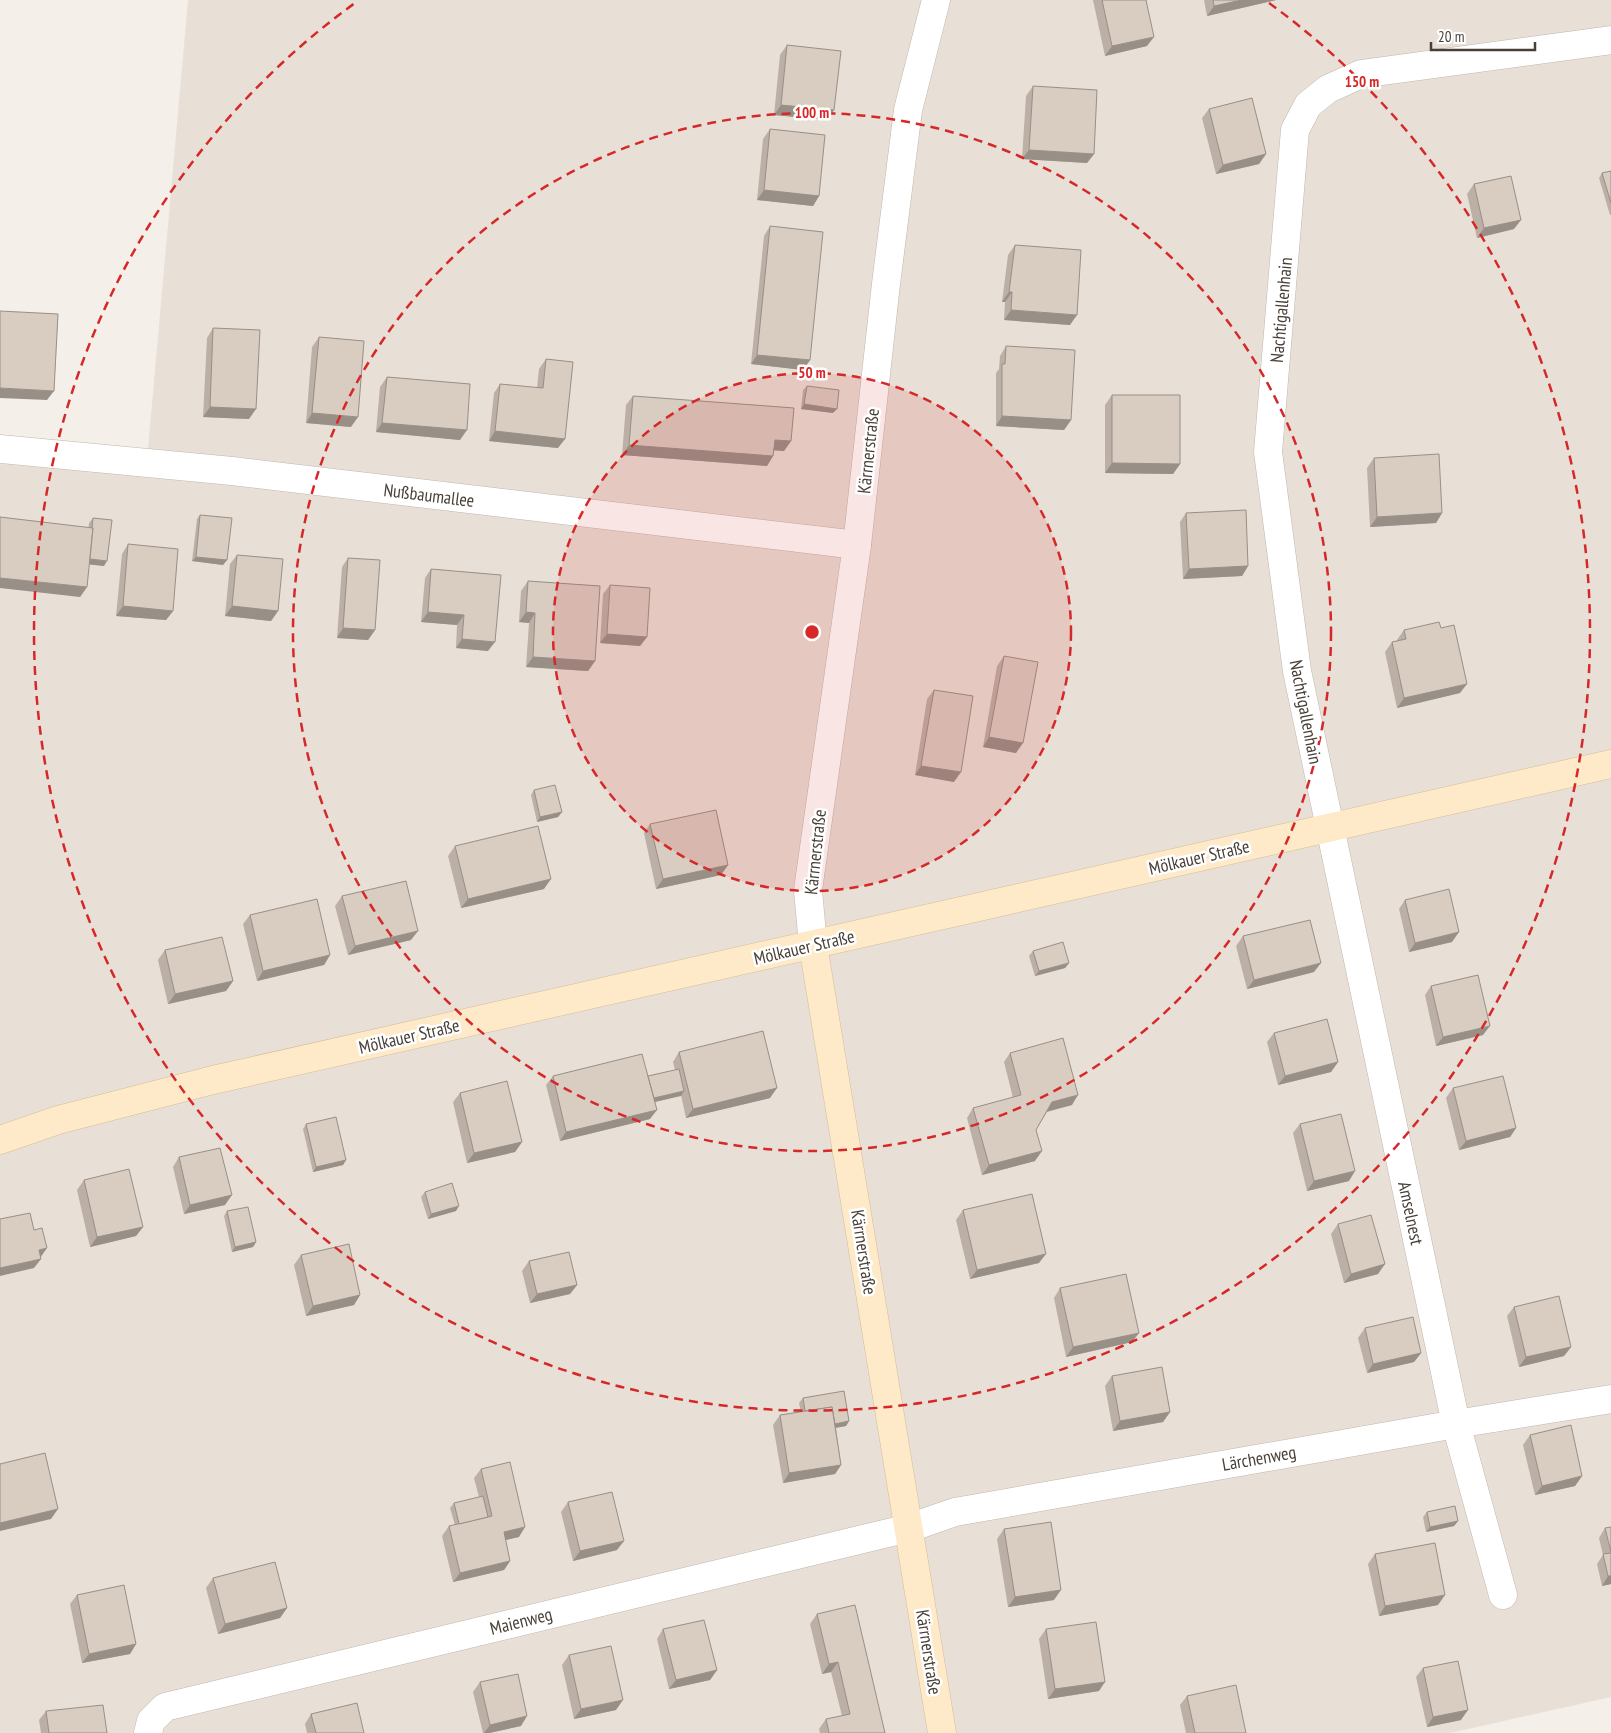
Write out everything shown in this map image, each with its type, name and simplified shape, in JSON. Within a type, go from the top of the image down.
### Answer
[{"type":"street","name":"Kärrnerstraße","points":[[936,0],[908,110],[887,274],[857,546],[808,890],[813,945],[942,1733]]},
{"type":"street","name":"Nachtigallenhain","points":[[1330,828],[1297,672],[1268,452],[1295,130],[1308,105],[1328,89],[1361,74],[1611,40]]},
{"type":"street","name":"Nußbaumallee","points":[[0,449],[232,472],[857,546]]},
{"type":"street","name":"Mölkauer Straße","points":[[0,1140],[58,1120],[212,1080],[1611,764]]},
{"type":"street","name":"Amselnest","points":[[1330,828],[1456,1424],[1504,1595]]},
{"type":"street","name":"Lärchenweg","points":[[909,1528],[955,1512],[1456,1424],[1611,1399]]},
{"type":"street","name":"Maienweg","points":[[148,1733],[151,1721],[165,1707],[909,1528]]},
{"type":"shaded area","points":[[188,0],[1611,0],[1611,1697],[1450,1733],[0,1733],[0,459],[146,471]]},
{"type":"building","points":[[1102,0],[1146,0],[1154,37],[1112,46]]},
{"type":"building","points":[[1213,0],[1242,0],[1214,6]]},
{"type":"building","points":[[787,45],[841,51],[834,110],[781,105]]},
{"type":"building","points":[[1033,86],[1097,90],[1094,154],[1029,150]]},
{"type":"building","points":[[1252,98],[1266,154],[1223,165],[1209,109]]},
{"type":"building","points":[[770,129],[825,135],[819,196],[764,190]]},
{"type":"building","points":[[1611,171],[1611,203],[1602,173]]},
{"type":"building","points":[[1511,176],[1521,220],[1484,228],[1474,184]]},
{"type":"building","points":[[770,226],[823,232],[810,360],[757,355]]},
{"type":"building","points":[[1015,245],[1081,250],[1077,315],[1011,310],[1012,292],[1009,292]]},
{"type":"building","points":[[0,311],[58,314],[54,391],[0,388]]},
{"type":"building","points":[[213,328],[260,330],[256,409],[210,407]]},
{"type":"building","points":[[319,337],[364,341],[358,417],[312,413]]},
{"type":"building","points":[[1006,346],[1075,350],[1071,420],[1002,416],[1002,364],[1005,364]]},
{"type":"building","points":[[546,359],[573,362],[565,439],[495,431],[500,384],[543,388]]},
{"type":"building","points":[[387,377],[470,384],[467,430],[382,423]]},
{"type":"building","points":[[807,386],[839,390],[837,409],[804,404]]},
{"type":"building","points":[[1112,395],[1180,395],[1180,464],[1112,463]]},
{"type":"building","points":[[633,396],[794,408],[791,441],[775,440],[773,456],[629,445]]},
{"type":"building","points":[[1439,454],[1442,513],[1377,517],[1374,458]]},
{"type":"building","points":[[1246,510],[1248,566],[1189,569],[1186,513]]},
{"type":"building","points":[[200,515],[232,518],[227,560],[196,557]]},
{"type":"building","points":[[0,517],[93,528],[87,587],[0,578]]},
{"type":"building","points":[[93,518],[112,520],[107,561],[90,559]]},
{"type":"building","points":[[128,544],[178,549],[173,611],[123,606]]},
{"type":"building","points":[[237,555],[283,559],[278,611],[232,606]]},
{"type":"building","points":[[348,558],[380,560],[375,630],[343,628]]},
{"type":"building","points":[[431,569],[501,575],[495,642],[462,639],[464,615],[428,612]]},
{"type":"building","points":[[528,581],[600,586],[595,661],[533,657],[535,613],[526,612]]},
{"type":"building","points":[[610,585],[650,588],[647,637],[607,634]]},
{"type":"building","points":[[1439,622],[1441,628],[1454,625],[1467,684],[1404,698],[1392,642],[1406,639],[1404,630]]},
{"type":"building","points":[[1004,656],[1038,662],[1023,743],[989,737]]},
{"type":"building","points":[[934,690],[973,696],[961,772],[921,766]]},
{"type":"building","points":[[555,785],[562,812],[540,817],[534,790]]},
{"type":"building","points":[[716,810],[728,865],[663,879],[650,824]]},
{"type":"building","points":[[538,826],[551,879],[468,899],[455,846]]},
{"type":"building","points":[[406,881],[418,931],[355,946],[342,896]]},
{"type":"building","points":[[1449,889],[1459,932],[1415,943],[1405,900]]},
{"type":"building","points":[[317,899],[330,955],[263,971],[250,915]]},
{"type":"building","points":[[1310,920],[1321,963],[1254,980],[1243,936]]},
{"type":"building","points":[[222,937],[233,981],[175,994],[165,950]]},
{"type":"building","points":[[1063,942],[1069,963],[1039,971],[1033,951]]},
{"type":"building","points":[[1478,975],[1490,1026],[1443,1037],[1431,986]]},
{"type":"building","points":[[1327,1019],[1338,1062],[1285,1076],[1274,1033]]},
{"type":"building","points":[[763,1031],[777,1088],[693,1109],[679,1052]]},
{"type":"building","points":[[1063,1038],[1078,1095],[1052,1102],[1036,1130],[1042,1151],[989,1165],[973,1108],[1021,1095],[1010,1053]]},
{"type":"building","points":[[642,1054],[657,1110],[566,1132],[553,1076]]},
{"type":"building","points":[[679,1069],[684,1091],[654,1098],[648,1076]]},
{"type":"building","points":[[1503,1076],[1516,1128],[1466,1141],[1453,1088]]},
{"type":"building","points":[[507,1081],[522,1142],[474,1153],[460,1093]]},
{"type":"building","points":[[1341,1114],[1355,1171],[1314,1181],[1300,1124]]},
{"type":"building","points":[[336,1117],[346,1160],[316,1167],[306,1124]]},
{"type":"building","points":[[220,1148],[232,1195],[190,1205],[179,1157]]},
{"type":"building","points":[[129,1169],[143,1227],[97,1237],[84,1180]]},
{"type":"building","points":[[452,1183],[459,1206],[431,1214],[425,1192]]},
{"type":"building","points":[[1032,1194],[1046,1254],[977,1270],[963,1210]]},
{"type":"building","points":[[248,1207],[256,1242],[235,1247],[227,1211]]},
{"type":"building","points":[[30,1213],[34,1230],[42,1228],[47,1248],[39,1250],[41,1259],[0,1268],[0,1219]]},
{"type":"building","points":[[1371,1215],[1385,1264],[1351,1274],[1338,1224]]},
{"type":"building","points":[[349,1244],[360,1295],[313,1306],[301,1255]]},
{"type":"building","points":[[569,1252],[577,1285],[537,1294],[529,1261]]},
{"type":"building","points":[[1126,1274],[1139,1333],[1073,1347],[1060,1288]]},
{"type":"building","points":[[1559,1296],[1571,1347],[1526,1357],[1514,1307]]},
{"type":"building","points":[[1413,1317],[1421,1353],[1373,1364],[1365,1328]]},
{"type":"building","points":[[1162,1367],[1170,1412],[1120,1421],[1112,1376]]},
{"type":"building","points":[[844,1391],[849,1421],[835,1424],[832,1407],[805,1411],[803,1398]]},
{"type":"building","points":[[832,1407],[841,1465],[789,1473],[780,1415]]},
{"type":"building","points":[[1571,1425],[1582,1476],[1542,1486],[1530,1435]]},
{"type":"building","points":[[45,1453],[58,1509],[0,1523],[0,1464]]},
{"type":"building","points":[[510,1462],[525,1527],[504,1532],[510,1561],[460,1573],[449,1526],[492,1516],[481,1469]]},
{"type":"building","points":[[612,1492],[624,1541],[580,1551],[568,1502]]},
{"type":"building","points":[[483,1496],[488,1517],[459,1524],[454,1503]]},
{"type":"building","points":[[1455,1506],[1458,1521],[1430,1527],[1427,1512]]},
{"type":"building","points":[[1051,1522],[1061,1590],[1015,1597],[1004,1529]]},
{"type":"building","points":[[1611,1527],[1611,1552],[1605,1528]]},
{"type":"building","points":[[1435,1543],[1445,1595],[1385,1606],[1375,1554]]},
{"type":"building","points":[[1611,1553],[1611,1576],[1608,1576],[1603,1554]]},
{"type":"building","points":[[275,1562],[287,1608],[225,1624],[213,1578]]},
{"type":"building","points":[[124,1585],[136,1644],[89,1654],[77,1595]]},
{"type":"building","points":[[855,1605],[885,1733],[829,1733],[826,1719],[850,1714],[838,1662],[829,1664],[817,1614]]},
{"type":"building","points":[[704,1620],[717,1670],[676,1680],[663,1629]]},
{"type":"building","points":[[1096,1622],[1105,1682],[1055,1689],[1046,1629]]},
{"type":"building","points":[[611,1646],[623,1700],[581,1709],[569,1655]]},
{"type":"building","points":[[1458,1661],[1468,1710],[1433,1717],[1423,1668]]},
{"type":"building","points":[[518,1674],[527,1716],[490,1725],[480,1682]]},
{"type":"building","points":[[1236,1685],[1246,1733],[1195,1733],[1187,1696]]},
{"type":"building","points":[[357,1703],[364,1733],[316,1733],[311,1714]]},
{"type":"building","points":[[103,1705],[107,1733],[49,1733],[46,1711]]}]
